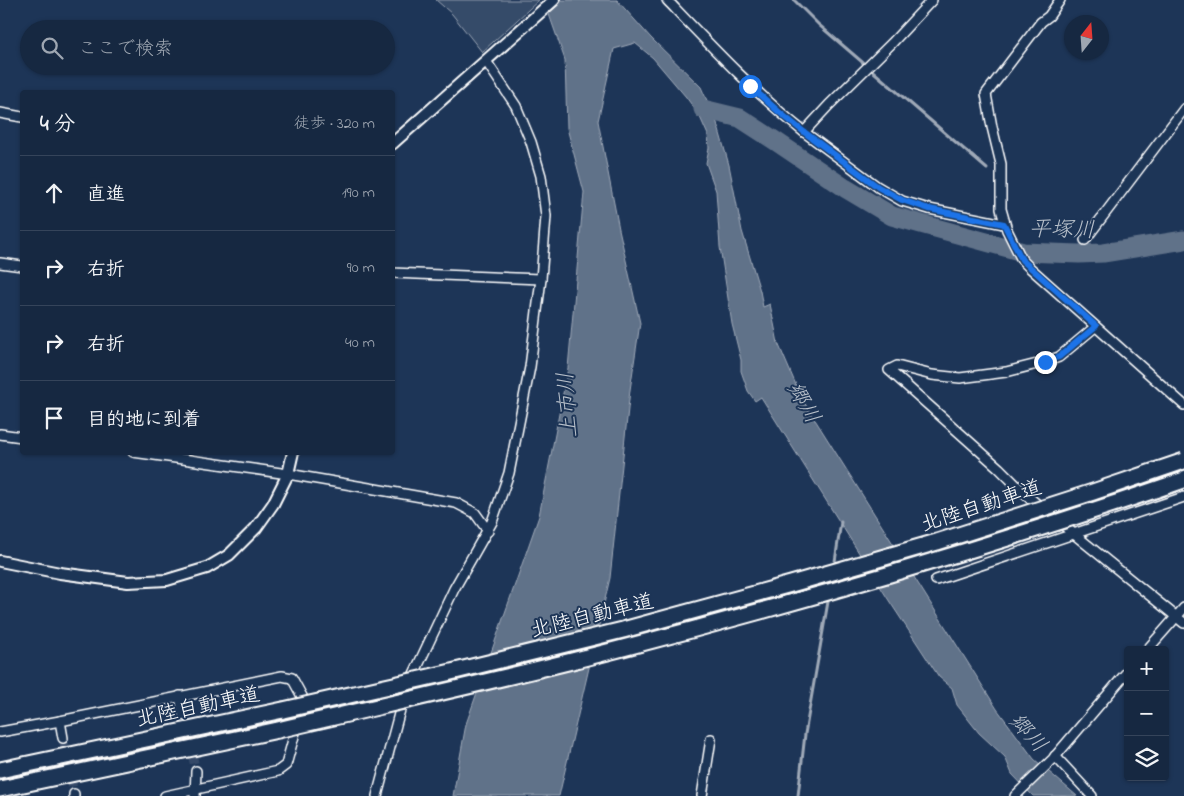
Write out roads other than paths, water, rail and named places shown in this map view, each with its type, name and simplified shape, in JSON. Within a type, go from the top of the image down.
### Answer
[{"type":"highway","name":"北陸自動車道","points":[[0,770],[283,710],[447,673],[623,630],[937,542],[1184,461]]},
{"type":"highway","name":"北陸自動車道","points":[[0,789],[278,730],[623,648],[952,556],[1184,480]]},
{"type":"street","points":[[395,141],[554,0]]},
{"type":"street","points":[[667,0],[750,86],[779,112],[878,187],[902,200],[929,209],[1006,227]]},
{"type":"street","points":[[804,132],[932,0]]},
{"type":"street","points":[[1060,0],[986,94],[1001,164],[1001,209],[1006,227],[1022,260],[1184,405]]},
{"type":"street","points":[[377,796],[404,695],[454,589],[492,522],[508,474],[530,367],[541,279],[546,216],[541,176],[531,142],[516,106],[488,59]]},
{"type":"street","points":[[1085,240],[1184,109]]},
{"type":"street","points":[[0,113],[20,117]]},
{"type":"street","points":[[0,263],[20,266]]},
{"type":"street","points":[[395,273],[541,279]]},
{"type":"street","points":[[1096,326],[1059,357],[1006,372],[960,378],[932,375],[897,366],[889,370],[999,468],[1027,496],[1184,623]]},
{"type":"street","points":[[0,434],[20,437]]},
{"type":"street","points":[[174,455],[201,457],[456,503],[475,513],[488,530]]},
{"type":"street","points":[[0,561],[60,573],[128,582],[167,580],[206,568],[229,555],[256,528],[273,504],[288,474],[292,455]]},
{"type":"street","points":[[936,580],[1184,496]]},
{"type":"street","points":[[1150,646],[1184,608]]},
{"type":"street","points":[[0,732],[282,676],[292,678],[304,700],[286,765],[278,770],[195,792],[165,796]]},
{"type":"street","points":[[1016,796],[1054,758],[1124,676]]},
{"type":"street","points":[[180,696],[184,715]]},
{"type":"street","points":[[60,721],[63,738]]},
{"type":"street","points":[[702,796],[711,740]]},
{"type":"street","points":[[1054,758],[1092,796]]},
{"type":"street","points":[[195,792],[196,771]]},
{"type":"water","name":"上市川","points":[[544,0],[617,0],[651,38],[701,87],[717,123],[729,165],[742,231],[763,307],[770,304],[778,343],[802,399],[997,709],[1034,759],[1077,796],[1033,796],[1012,774],[1005,757],[979,733],[957,705],[952,688],[939,677],[761,397],[755,401],[748,391],[741,371],[741,360],[732,324],[720,247],[716,191],[706,163],[709,148],[708,135],[699,115],[686,97],[653,58],[635,43],[614,49],[598,121],[640,323],[630,390],[610,578],[559,796],[453,796],[466,724],[539,516],[568,368],[584,192],[567,128],[565,60]]},
{"type":"waterway","points":[[794,0],[819,25],[987,169]]},
{"type":"waterway","name":"平塚川","points":[[703,109],[740,118],[845,188],[892,216],[1023,252],[1103,253],[1184,240]]},
{"type":"waterway","points":[[834,568],[841,522]]},
{"type":"waterway","points":[[798,796],[805,734],[829,596]]},
{"type":"tunnel","points":[[183,715],[196,771]]},
{"type":"tunnel","points":[[63,738],[74,794]]},
{"type":"water label","name":"郷川","points":[[805,402]]},
{"type":"water label","name":"郷川","points":[[1029,732]]}]
